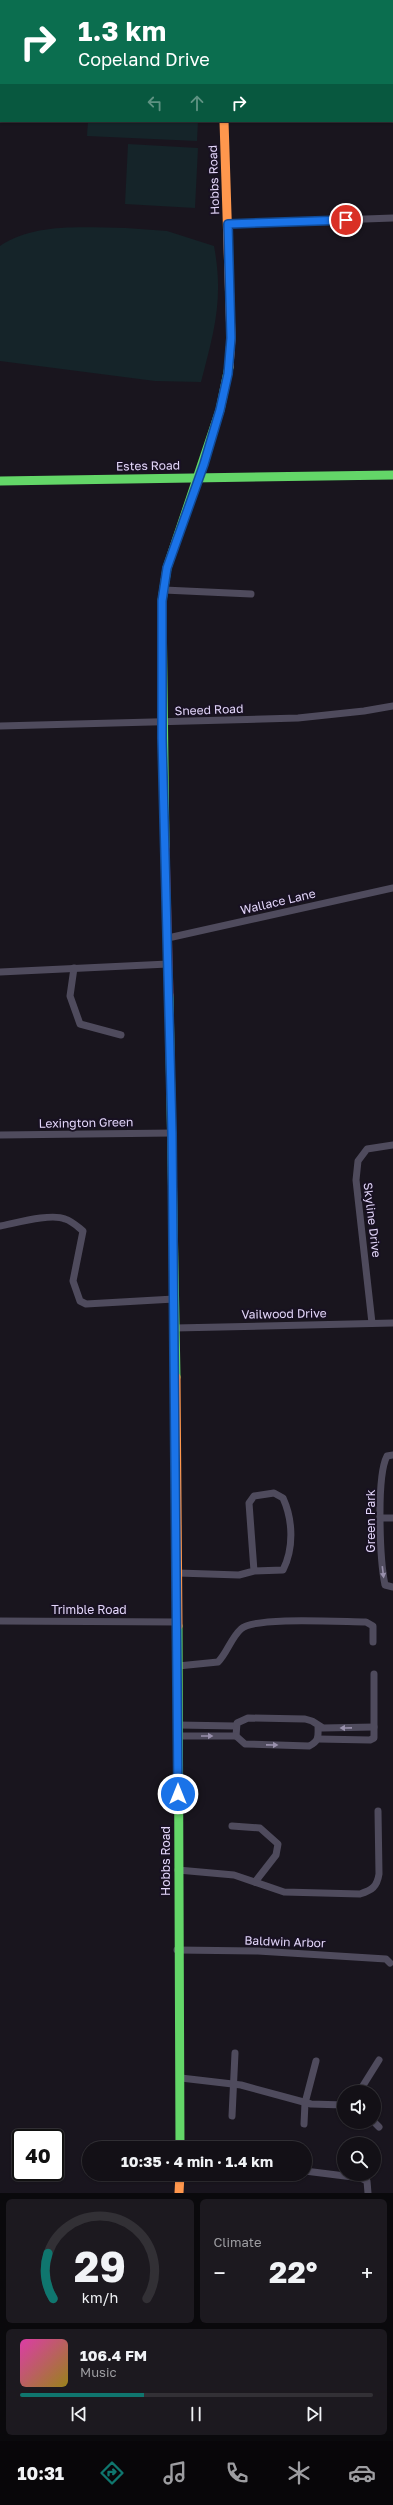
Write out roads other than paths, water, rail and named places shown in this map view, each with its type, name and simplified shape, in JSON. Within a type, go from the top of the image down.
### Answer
[{"type":"street","name":"Hobbs Road","points":[[180,2141],[181,2078],[177,1950],[178,1572],[172,1133],[162,722],[164,590],[167,568],[199,477],[220,410],[228,374],[231,338],[224,122]]},
{"type":"street","points":[[228,224],[393,218]]},
{"type":"street","name":"Estes Road","points":[[0,481],[393,475]]},
{"type":"street","points":[[164,590],[251,594]]},
{"type":"street","name":"Sneed Road","points":[[0,726],[298,718],[364,711],[393,706]]},
{"type":"street","name":"Wallace Lane","points":[[168,938],[393,888]]},
{"type":"street","points":[[0,972],[168,964]]},
{"type":"street","points":[[74,968],[70,996],[80,1024],[121,1035]]},
{"type":"street","name":"Lexington Green","points":[[0,1135],[172,1133]]},
{"type":"street","name":"Skyline Drive","points":[[372,1323],[356,1174],[358,1162],[367,1149],[393,1145]]},
{"type":"street","points":[[0,1226],[56,1217],[65,1218],[83,1231],[73,1281],[80,1301],[86,1304],[174,1299]]},
{"type":"street","name":"Vailwood Drive","points":[[175,1328],[393,1323]]},
{"type":"street","name":"Green Park","points":[[393,1455],[387,1456],[382,1466],[381,1518],[382,1571],[385,1585],[393,1587]]},
{"type":"street","points":[[178,1572],[239,1575],[254,1571],[283,1570],[289,1559],[291,1533],[287,1506],[283,1498],[274,1493],[254,1496],[249,1502],[254,1571]]},
{"type":"street","points":[[381,1518],[393,1518]]},
{"type":"street","name":"Trimble Road","points":[[0,1621],[178,1622]]},
{"type":"street","points":[[178,1666],[218,1662],[241,1629],[254,1624],[276,1621],[366,1622],[373,1626],[373,1642]]},
{"type":"street","points":[[318,1739],[370,1740],[374,1738],[374,1674]]},
{"type":"street","points":[[178,1725],[235,1726],[237,1723],[248,1718],[305,1719],[323,1728],[374,1727]]},
{"type":"street","points":[[178,1736],[236,1736],[245,1744],[310,1746],[316,1743],[318,1739],[318,1725]]},
{"type":"street","points":[[235,1726],[236,1736]]},
{"type":"street","points":[[178,1870],[234,1875],[284,1892],[360,1894],[371,1890],[378,1883],[378,1811]]},
{"type":"street","points":[[232,1826],[260,1828],[278,1844],[276,1855],[255,1882]]},
{"type":"street","name":"Baldwin Arbor","points":[[177,1950],[258,1951],[335,1955],[386,1959],[390,1963]]},
{"type":"street","points":[[232,2116],[235,2052]]},
{"type":"street","points":[[363,2085],[379,2060]]},
{"type":"street","points":[[304,2124],[305,2102],[316,2061]]},
{"type":"street","points":[[181,2078],[233,2084],[305,2102],[337,2104]]},
{"type":"street","points":[[312,2172],[361,2178],[367,2181],[368,2193]]},
{"type":"street","points":[[179,2193],[180,2181]]}]
